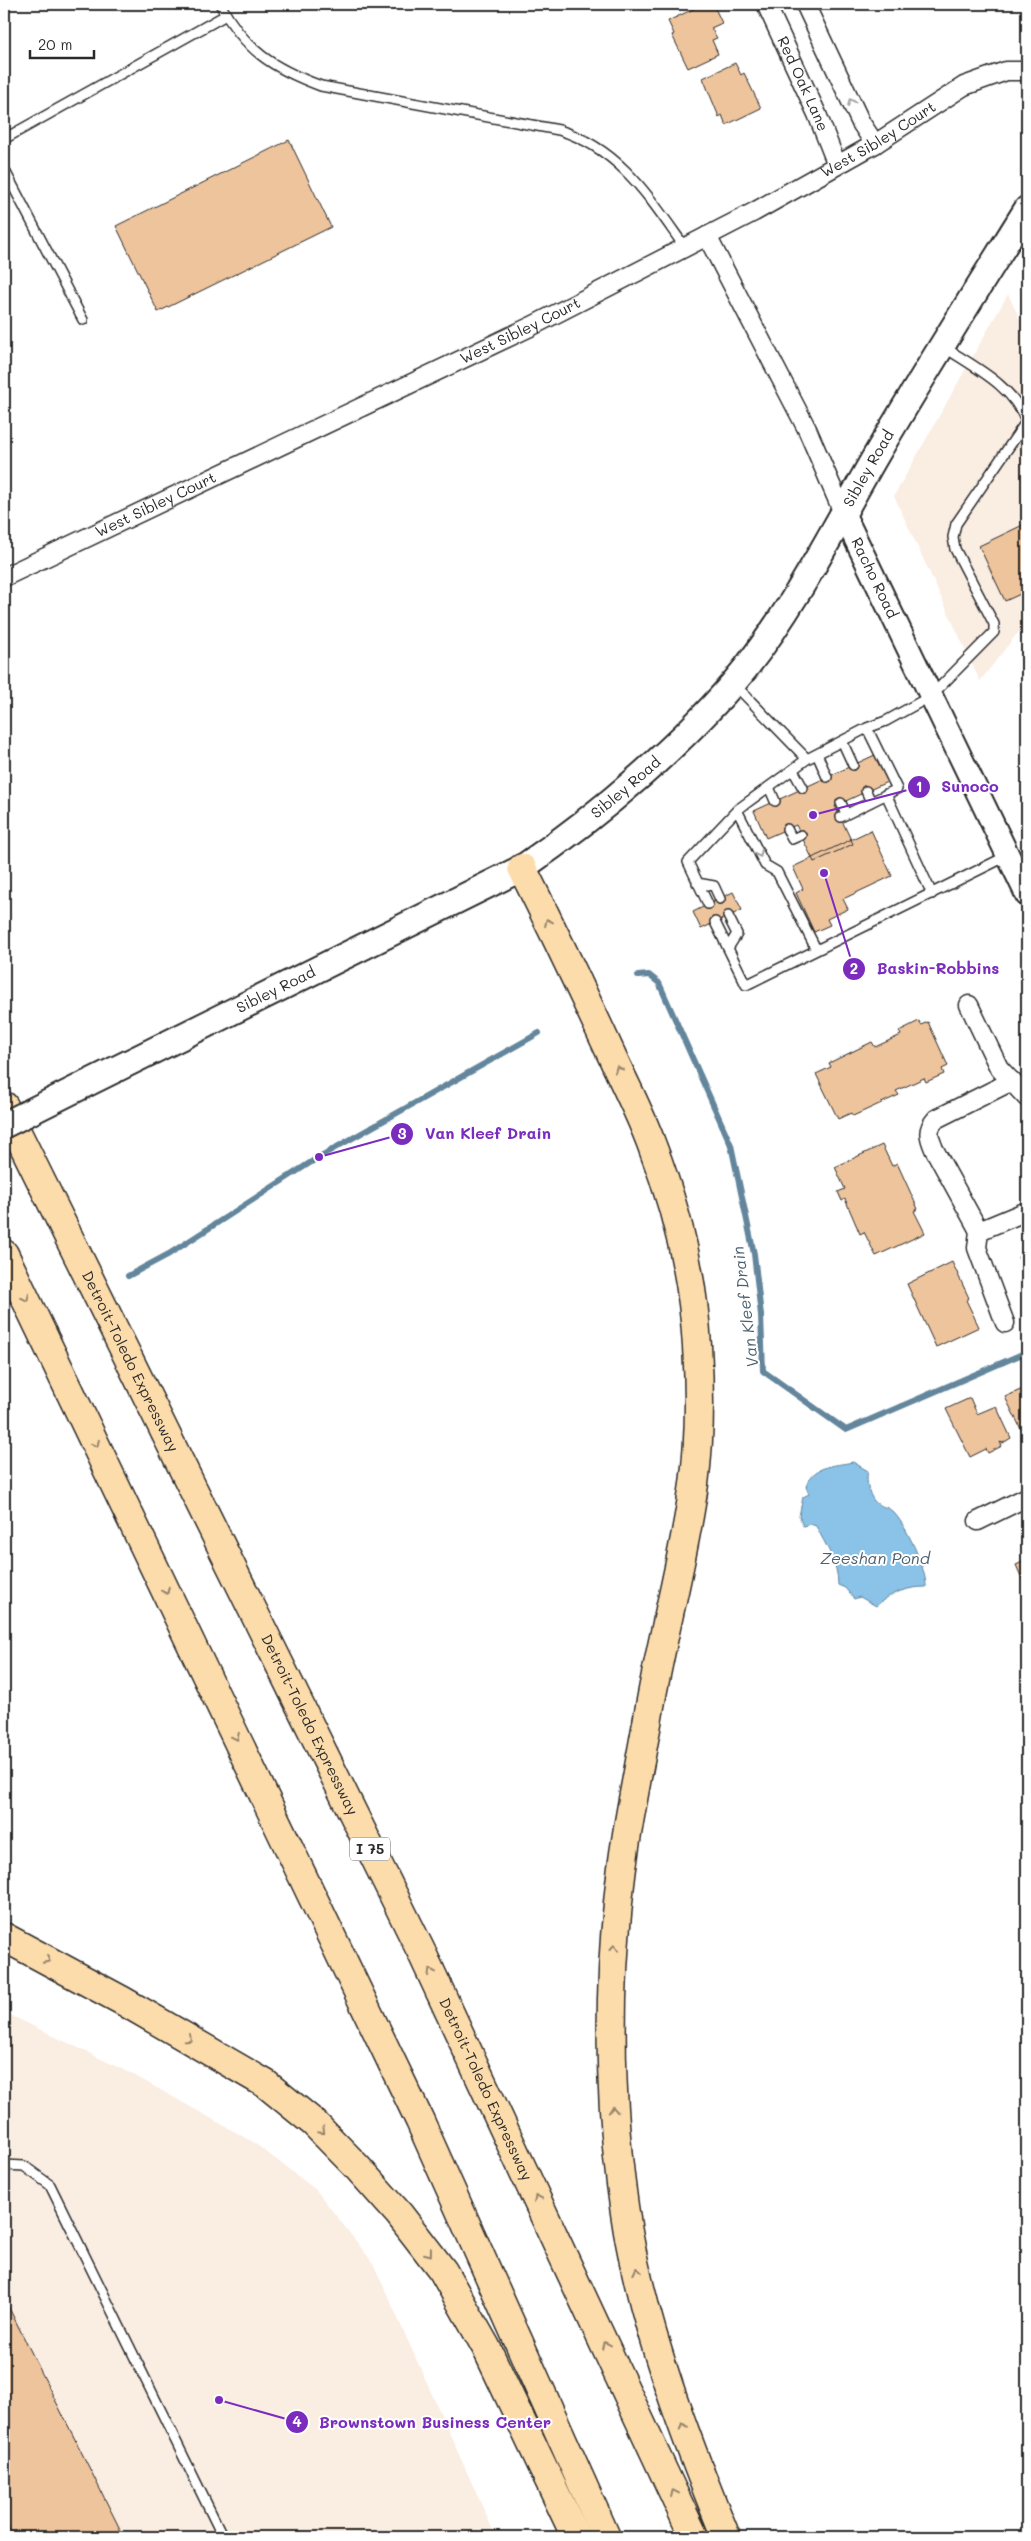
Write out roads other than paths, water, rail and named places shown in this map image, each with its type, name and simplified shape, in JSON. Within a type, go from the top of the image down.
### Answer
[{"type":"highway","points":[[522,868],[587,1000],[650,1140],[679,1229],[694,1307],[698,1347],[699,1414],[694,1480],[686,1532],[653,1689],[618,1896],[614,1946],[612,2073],[614,2132],[627,2225],[647,2316],[677,2410],[726,2537]]},
{"type":"highway","name":"Detroit-Toledo Expressway","points":[[4,1106],[421,1950],[694,2537]]},
{"type":"highway","points":[[4,1254],[420,2121],[606,2537]]},
{"type":"highway","points":[[4,1937],[123,2001],[266,2084],[314,2122],[358,2167],[399,2214],[444,2271],[486,2347],[576,2537]]},
{"type":"main road","name":"Sibley Road","points":[[4,1125],[522,868],[566,838],[628,785],[679,739],[734,683],[765,642],[844,515],[875,458],[1027,208]]},
{"type":"street","name":"Red Oak Lane","points":[[766,4],[820,120],[837,165]]},
{"type":"street","points":[[805,4],[861,123],[874,144]]},
{"type":"street","name":"West Sibley Court","points":[[4,576],[523,330],[684,246],[708,236],[874,144],[964,86],[1006,71],[1027,72]]},
{"type":"street","name":"Racho Road","points":[[708,236],[807,429],[844,515],[1027,895]]},
{"type":"street","points":[[969,1005],[999,1068],[1027,1098]]},
{"type":"street","points":[[1005,1323],[977,1248],[979,1231],[934,1149],[929,1137],[929,1130],[936,1119],[1012,1081]]},
{"type":"street","points":[[979,1231],[1027,1211]]},
{"type":"street","points":[[978,1521],[1027,1497]]},
{"type":"lane","points":[[220,4],[246,43],[260,57],[280,69],[321,86],[559,130],[579,136],[623,166],[643,188],[684,246]]},
{"type":"lane","points":[[4,139],[226,15]]},
{"type":"lane","points":[[4,169],[83,320]]},
{"type":"lane","points":[[708,904],[688,862],[737,810],[806,759],[867,728],[886,722],[931,696],[994,632],[994,624],[955,549],[953,537],[956,524],[1026,422],[1022,410],[1006,389],[942,346]]},
{"type":"lane","points":[[734,683],[806,759]]},
{"type":"lane","points":[[841,803],[843,815],[897,789],[867,728]]},
{"type":"lane","points":[[842,741],[853,765]]},
{"type":"lane","points":[[817,754],[827,777]]},
{"type":"lane","points":[[793,770],[803,788]]},
{"type":"lane","points":[[769,787],[775,801]]},
{"type":"lane","points":[[866,792],[870,802]]},
{"type":"lane","points":[[886,794],[932,894]]},
{"type":"lane","points":[[737,810],[764,865],[777,872],[816,949]]},
{"type":"lane","points":[[787,829],[792,839],[801,835]]},
{"type":"lane","points":[[716,922],[746,985],[1008,856]]},
{"type":"lane","points":[[698,883],[714,886],[720,899]]},
{"type":"lane","points":[[728,916],[737,934],[728,948]]},
{"type":"lane","points":[[4,2165],[24,2166],[50,2185],[222,2537]]},
{"type":"water","name":"Zeeshan Pond","points":[[853,1462],[868,1471],[868,1484],[873,1499],[879,1505],[892,1511],[903,1525],[919,1558],[925,1579],[926,1587],[912,1588],[899,1592],[876,1606],[860,1597],[854,1599],[845,1588],[838,1585],[834,1561],[816,1526],[810,1524],[803,1526],[799,1516],[803,1497],[809,1494],[806,1487],[813,1474],[818,1470],[831,1466]]},
{"type":"waterway","name":"Van Kleef Drain","points":[[638,976],[649,975],[659,983],[731,1145],[754,1254],[761,1315],[763,1371],[846,1430],[1027,1352]]},
{"type":"waterway","name":"Van Kleef Drain","points":[[128,1276],[169,1254],[319,1157],[539,1033]]},
{"type":"place","name":"Sunoco","points":[[813,815]]},
{"type":"place","name":"Baskin-Robbins","points":[[824,873]]},
{"type":"place","name":"Van Kleef Drain","points":[[319,1157]]},
{"type":"place","name":"Brownstown Business Center","points":[[219,2400]]}]
